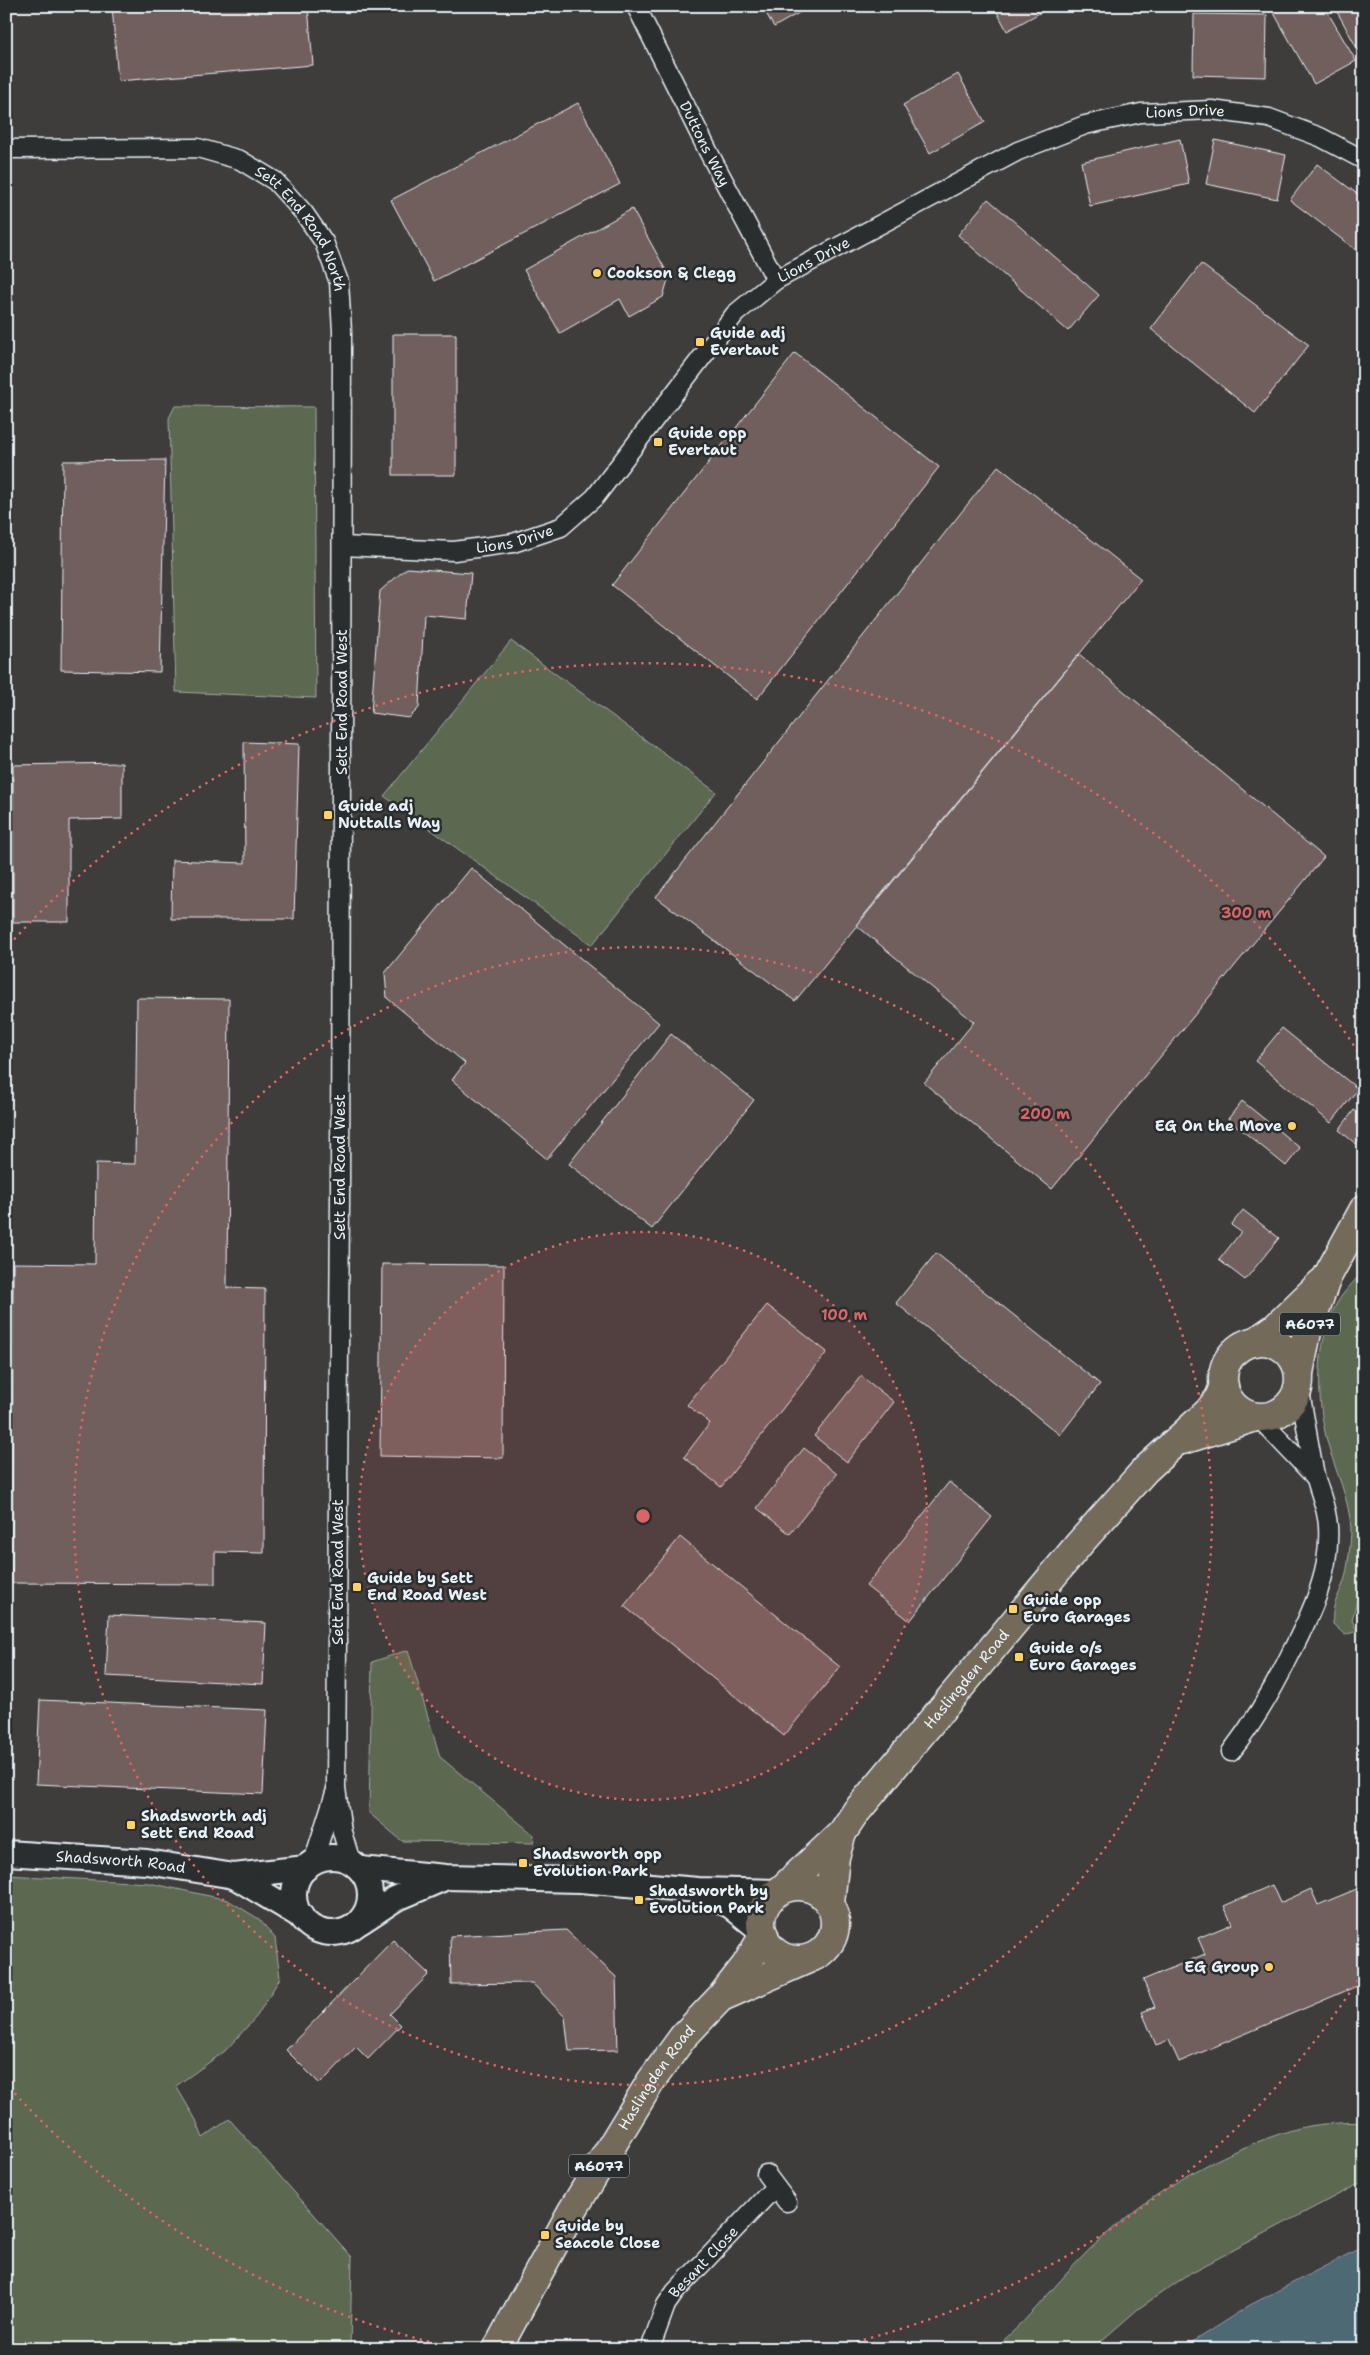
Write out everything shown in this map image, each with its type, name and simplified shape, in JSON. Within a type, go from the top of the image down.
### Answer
[{"type":"highway","name":"A6077","points":[[1257,1417],[1280,1413],[1296,1396],[1307,1332],[1327,1277],[1364,1209]]},
{"type":"highway","name":"A6077","points":[[1224,1386],[1226,1366],[1232,1355],[1241,1347],[1255,1342],[1275,1328],[1327,1277]]},
{"type":"highway","name":"A6077","points":[[1255,1342],[1267,1342],[1278,1345],[1288,1352],[1295,1362],[1299,1379]]},
{"type":"highway","points":[[1224,1386],[1228,1398],[1235,1407],[1245,1414],[1257,1417]]},
{"type":"highway","name":"Haslingden Road","points":[[780,1891],[842,1833],[856,1812],[1080,1543],[1145,1470],[1208,1412],[1219,1398],[1224,1386]]},
{"type":"highway","name":"Haslingden Road","points":[[1178,1441],[1257,1417]]},
{"type":"highway","name":"Haslingden Road","points":[[830,1903],[835,1857],[842,1833]]},
{"type":"highway","points":[[780,1891],[803,1886],[818,1892],[830,1903]]},
{"type":"highway","name":"A6077","points":[[763,1933],[762,1921],[764,1910],[769,1900],[780,1891]]},
{"type":"highway","name":"A6077","points":[[808,1959],[827,1947],[833,1937],[836,1925],[830,1903]]},
{"type":"highway","points":[[763,1933],[775,1952],[785,1958],[796,1960],[808,1959]]},
{"type":"highway","name":"Haslingden Road","points":[[498,2349],[572,2210],[651,2081],[683,2037],[721,1997],[746,1965],[763,1933]]},
{"type":"highway","name":"Haslingden Road","points":[[721,1997],[808,1959]]},
{"type":"main road","name":"Shadsworth Road","points":[[6,1853],[147,1862],[234,1876],[309,1865],[325,1858],[338,1858],[355,1866],[446,1877],[580,1880],[698,1890],[780,1891]]},
{"type":"main road","points":[[301,1916],[295,1904],[295,1891],[298,1879],[309,1865]]},
{"type":"main road","points":[[355,1866],[367,1878],[370,1901],[360,1922]]},
{"type":"main road","name":"Shadsworth Road","points":[[234,1876],[301,1916],[309,1925],[320,1931],[331,1933],[343,1932],[395,1899],[446,1877]]},
{"type":"main road","name":"Shadsworth Road","points":[[698,1890],[731,1906],[763,1933]]},
{"type":"street","name":"Duttons Way","points":[[636,6],[709,153],[776,280]]},
{"type":"street","name":"Lions Drive","points":[[342,546],[454,551],[513,543],[561,527],[595,497],[735,314],[776,280],[1018,151],[1085,125],[1141,113],[1212,110],[1269,118],[1320,137],[1364,160]]},
{"type":"street","name":"Sett End Road North","points":[[6,149],[198,148],[240,160],[274,181],[304,213],[324,242],[339,282],[342,331],[342,546]]},
{"type":"street","name":"Sett End Road West","points":[[342,546],[336,1788],[342,1832],[355,1866]]},
{"type":"street","points":[[1231,1752],[1265,1705],[1314,1606],[1327,1561],[1328,1526],[1323,1496],[1316,1477],[1299,1379]]},
{"type":"street","points":[[1257,1417],[1316,1477]]},
{"type":"street","name":"Sett End Road West","points":[[309,1865],[336,1788]]},
{"type":"street","name":"Besant Close","points":[[650,2349],[666,2305],[675,2292],[770,2181],[787,2202]]},
{"type":"green space","points":[[175,406],[314,407],[316,698],[176,692],[169,418]]},
{"type":"green space","points":[[511,641],[716,792],[592,945],[384,796]]},
{"type":"green space","points":[[1364,1270],[1364,1365],[1358,1379],[1364,1390],[1364,1572],[1352,1620],[1357,1631],[1345,1635],[1333,1624],[1333,1617],[1334,1606],[1347,1569],[1350,1547],[1350,1517],[1324,1427],[1321,1410],[1320,1372],[1321,1354],[1330,1319],[1337,1303],[1346,1290]]},
{"type":"green space","points":[[408,1650],[440,1757],[534,1835],[533,1843],[402,1841],[369,1813],[372,1662]]},
{"type":"green space","points":[[6,1875],[149,1883],[228,1900],[259,1919],[275,1938],[280,1978],[257,2016],[225,2051],[176,2086],[196,2120],[203,2138],[229,2119],[352,2257],[350,2349],[6,2349]]},
{"type":"green space","points":[[1364,2122],[1364,2181],[1192,2272],[1138,2309],[1092,2349],[993,2349],[1022,2323],[1074,2265],[1102,2238],[1145,2203],[1168,2188],[1216,2160],[1292,2130],[1337,2123]]},
{"type":"water","points":[[1364,2246],[1364,2349],[1181,2349],[1250,2305]]},
{"type":"building","points":[[112,6],[308,6],[313,65],[118,81]]},
{"type":"building","points":[[762,6],[811,6],[774,27]]},
{"type":"building","points":[[994,6],[1052,6],[1007,31]]},
{"type":"building","points":[[1270,6],[1324,6],[1356,61],[1314,84]]},
{"type":"building","points":[[1334,6],[1364,6],[1364,47],[1358,50]]},
{"type":"building","points":[[1194,14],[1267,15],[1266,77],[1193,75]]},
{"type":"building","points":[[958,74],[985,122],[930,153],[903,105]]},
{"type":"building","points":[[578,103],[620,184],[434,281],[391,200]]},
{"type":"building","points":[[1180,139],[1189,184],[1090,206],[1081,162]]},
{"type":"building","points":[[1215,140],[1286,155],[1277,199],[1206,184]]},
{"type":"building","points":[[1317,164],[1364,199],[1364,256],[1290,200]]},
{"type":"building","points":[[988,199],[1099,295],[1068,331],[958,235]]},
{"type":"building","name":"Cookson & Clegg","points":[[632,209],[669,276],[663,297],[629,316],[620,299],[560,333],[524,270]]},
{"type":"building","points":[[1201,264],[1309,345],[1255,413],[1151,329]]},
{"type":"building","points":[[393,334],[456,334],[456,475],[393,475]]},
{"type":"building","points":[[795,353],[939,467],[757,699],[612,585]]},
{"type":"building","points":[[165,460],[160,672],[61,670],[63,461]]},
{"type":"building","points":[[998,466],[1141,579],[795,1001],[656,897]]},
{"type":"building","points":[[407,568],[471,573],[467,619],[424,615],[419,708],[409,718],[371,713],[380,591]]},
{"type":"building","points":[[1079,654],[1324,857],[1052,1189],[924,1083],[974,1022],[856,925]]},
{"type":"building","points":[[244,742],[299,744],[294,919],[171,919],[172,860],[245,863]]},
{"type":"building","points":[[122,763],[122,819],[69,820],[69,922],[13,922],[13,765]]},
{"type":"building","points":[[471,868],[659,1023],[547,1159],[452,1080],[465,1063],[387,998],[385,973]]},
{"type":"building","points":[[137,998],[229,999],[227,1288],[265,1289],[264,1553],[215,1552],[215,1584],[12,1583],[13,1263],[95,1264],[96,1163],[135,1164]]},
{"type":"building","points":[[1282,1028],[1358,1089],[1331,1123],[1255,1061]]},
{"type":"building","points":[[671,1034],[754,1100],[652,1229],[569,1164]]},
{"type":"building","points":[[1242,1101],[1300,1148],[1286,1166],[1228,1119]]},
{"type":"building","points":[[1354,1110],[1364,1118],[1364,1134],[1356,1144],[1339,1130]]},
{"type":"building","points":[[1243,1210],[1279,1238],[1245,1280],[1219,1260],[1241,1232],[1231,1225]]},
{"type":"building","points":[[936,1253],[1100,1384],[1060,1435],[896,1303]]},
{"type":"building","points":[[382,1264],[504,1265],[503,1458],[380,1456]]},
{"type":"building","points":[[767,1305],[827,1352],[721,1487],[684,1457],[710,1423],[687,1405]]},
{"type":"building","points":[[861,1376],[894,1402],[847,1462],[814,1436]]},
{"type":"building","points":[[804,1448],[837,1474],[790,1534],[757,1508]]},
{"type":"building","points":[[949,1482],[992,1517],[910,1621],[866,1586]]},
{"type":"building","points":[[680,1537],[840,1667],[784,1736],[624,1606]]},
{"type":"building","points":[[109,1615],[266,1623],[263,1684],[106,1676]]},
{"type":"building","points":[[40,1700],[267,1710],[263,1794],[36,1784]]},
{"type":"building","name":"EG Group","points":[[1272,1885],[1280,1903],[1311,1889],[1318,1905],[1364,1886],[1364,1983],[1179,2062],[1169,2040],[1156,2045],[1142,2012],[1155,2007],[1143,1980],[1205,1954],[1198,1938],[1232,1924],[1224,1906]]},
{"type":"building","points":[[566,1930],[616,1977],[618,2050],[569,2051],[565,2017],[532,1983],[451,1984],[450,1936]]},
{"type":"building","points":[[393,1940],[429,1974],[390,2014],[401,2025],[368,2059],[356,2047],[320,2084],[286,2050]]},
{"type":"place","name":"Cookson & Clegg","points":[[597,273]]},
{"type":"place","name":"Guide adj Evertaut","points":[[700,342]]},
{"type":"place","name":"Guide opp Evertaut","points":[[658,442]]},
{"type":"place","name":"Guide adj Nuttalls Way","points":[[328,815]]},
{"type":"place","name":"EG On the Move","points":[[1292,1126]]},
{"type":"place","name":"Guide by Sett End Road West","points":[[357,1587]]},
{"type":"place","name":"Guide opp Euro Garages","points":[[1013,1609]]},
{"type":"place","name":"Guide o/s Euro Garages","points":[[1019,1657]]},
{"type":"place","name":"Shadsworth adj Sett End Road","points":[[131,1825]]},
{"type":"place","name":"Shadsworth opp Evolution Park","points":[[523,1863]]},
{"type":"place","name":"Shadsworth by Evolution Park","points":[[639,1900]]},
{"type":"place","name":"EG Group","points":[[1269,1967]]},
{"type":"place","name":"Guide by Seacole Close","points":[[545,2235]]}]
